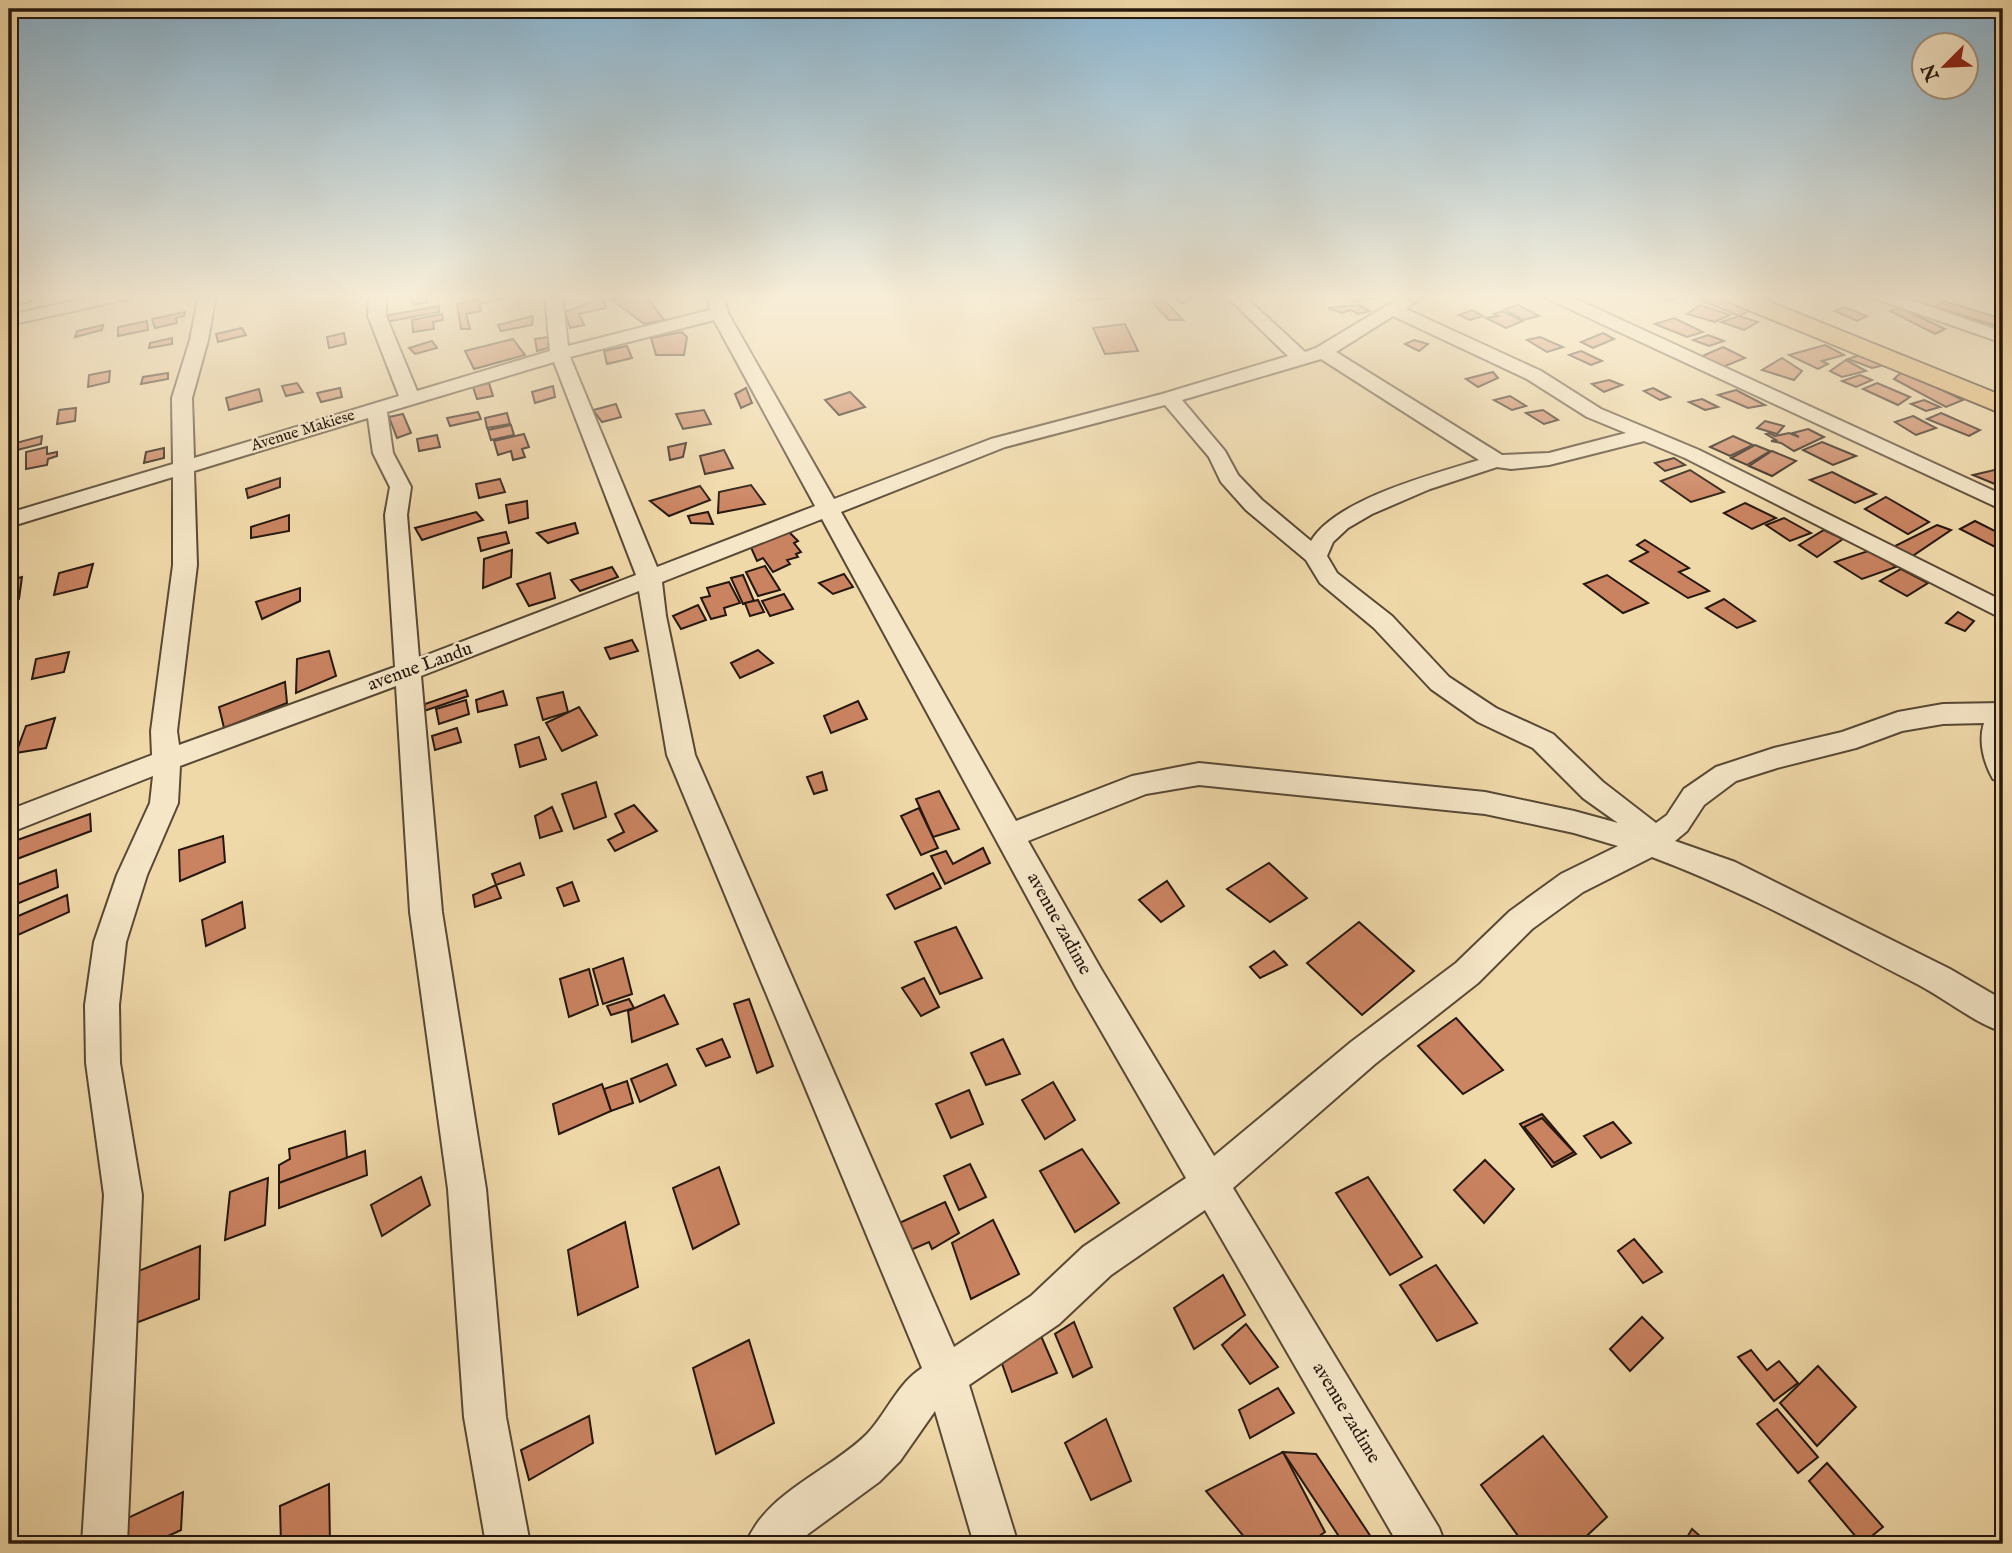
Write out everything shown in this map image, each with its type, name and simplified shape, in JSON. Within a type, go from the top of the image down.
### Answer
[{"type":"highway","points":[[1908,366],[2003,406]]},
{"type":"street","points":[[104,1544],[123,1195],[103,1063],[102,1005],[110,942],[132,875],[164,803],[167,776],[164,731],[185,565],[182,398],[191,366]]},
{"type":"street","points":[[397,366],[410,399]]},
{"type":"street","name":"Avenue Makiese","points":[[9,520],[518,366]]},
{"type":"street","points":[[565,366],[650,580],[654,616],[681,755],[946,1377],[996,1544]]},
{"type":"street","name":"avenue zadime","points":[[756,366],[830,510],[1088,979],[1423,1544]]},
{"type":"street","name":"avenue Landu","points":[[9,822],[650,580],[998,443],[1277,366]]},
{"type":"street","points":[[1346,366],[1496,461],[1514,464],[1534,461],[1646,434]]},
{"type":"street","points":[[1516,366],[1594,413],[1745,480],[2003,611]]},
{"type":"street","points":[[1710,366],[2003,503]]},
{"type":"street","points":[[1169,398],[1218,455],[1230,477],[1254,505],[1315,556],[1328,578],[1383,622],[1440,683],[1487,715],[1543,741],[1593,790],[1639,823],[1650,844]]},
{"type":"street","points":[[377,408],[385,459],[402,483],[396,515],[426,912],[467,1189],[485,1417],[508,1544]]},
{"type":"street","points":[[1315,556],[1316,547],[1323,536],[1397,492],[1496,461]]},
{"type":"street","points":[[768,1544],[792,1518],[864,1467],[885,1446],[924,1391],[1045,1310],[1097,1261],[1210,1184],[1363,1053],[1467,972],[1521,920],[1573,883],[1650,844],[1677,823],[1694,797],[1726,774],[1774,758],[1846,741],[1898,722],[1943,715],[2002,713],[1995,733],[1994,748],[2003,772]]},
{"type":"street","points":[[1009,836],[1142,784],[1199,774],[1485,803],[1574,822],[1650,844],[1724,871],[1913,967],[2003,1017]]},
{"type":"building","points":[[1768,366],[1795,366],[1802,371],[1794,380],[1762,370]]},
{"type":"building","points":[[1837,366],[1858,366],[1866,371],[1842,377],[1830,371]]},
{"type":"building","points":[[110,371],[109,382],[88,387],[89,375]]},
{"type":"building","points":[[1903,371],[1963,400],[1946,407],[1894,379]]},
{"type":"building","points":[[1493,372],[1498,378],[1478,387],[1466,379]]},
{"type":"building","points":[[168,373],[168,379],[141,384],[143,377]]},
{"type":"building","points":[[1860,375],[1872,380],[1856,387],[1842,381]]},
{"type":"building","points":[[1609,380],[1622,385],[1604,392],[1592,384]]},
{"type":"building","points":[[297,383],[303,392],[286,396],[282,386]]},
{"type":"building","points":[[489,383],[493,396],[477,399],[473,387]]},
{"type":"building","points":[[1877,383],[1910,397],[1898,405],[1863,389]]},
{"type":"building","points":[[553,386],[555,397],[535,403],[532,392]]},
{"type":"building","points":[[340,388],[342,397],[321,402],[317,393]]},
{"type":"building","points":[[746,388],[752,403],[741,408],[735,394]]},
{"type":"building","points":[[1653,388],[1670,397],[1660,400],[1644,391]]},
{"type":"building","points":[[259,389],[262,401],[229,410],[226,398]]},
{"type":"building","points":[[1736,390],[1765,405],[1748,408],[1718,395]]},
{"type":"building","points":[[850,392],[865,407],[839,415],[825,400]]},
{"type":"building","points":[[1510,396],[1526,406],[1512,410],[1494,400]]},
{"type":"building","points":[[1702,399],[1718,407],[1705,410],[1689,402]]},
{"type":"building","points":[[1924,400],[1940,407],[1926,411],[1911,404]]},
{"type":"building","points":[[616,404],[621,417],[602,422],[593,410]]},
{"type":"building","points":[[76,408],[75,421],[57,424],[59,410]]},
{"type":"building","points":[[704,410],[711,424],[683,429],[676,414]]},
{"type":"building","points":[[1543,410],[1558,420],[1544,424],[1526,413]]},
{"type":"building","points":[[478,412],[481,419],[450,426],[447,418]]},
{"type":"building","points":[[507,413],[510,424],[487,428],[485,418]]},
{"type":"building","points":[[1941,413],[1980,430],[1969,436],[1927,419]]},
{"type":"building","points":[[403,414],[411,433],[397,438],[389,417]]},
{"type":"building","points":[[1913,416],[1936,428],[1916,435],[1895,422]]},
{"type":"building","points":[[1765,421],[1784,426],[1777,434],[1757,428]]},
{"type":"building","points":[[511,425],[514,435],[491,440],[488,430]]},
{"type":"building","points":[[1808,429],[1824,437],[1794,451],[1781,443],[1771,441],[1776,440],[1766,434],[1775,436],[1789,433],[1799,437],[1793,433]]},
{"type":"building","points":[[524,434],[529,447],[522,449],[525,457],[513,460],[511,451],[498,455],[494,441]]},
{"type":"building","points":[[437,435],[440,447],[419,451],[417,439]]},
{"type":"building","points":[[42,436],[41,444],[9,452],[12,444]]},
{"type":"building","points":[[1733,436],[1753,445],[1730,456],[1710,447]]},
{"type":"building","points":[[1822,442],[1856,456],[1833,465],[1803,450]]},
{"type":"building","points":[[686,443],[683,457],[670,460],[668,447]]},
{"type":"building","points":[[1755,445],[1770,451],[1747,465],[1731,458]]},
{"type":"building","points":[[47,447],[47,454],[57,452],[57,456],[48,459],[47,465],[26,469],[26,452]]},
{"type":"building","points":[[164,448],[164,458],[144,463],[146,452]]},
{"type":"building","points":[[724,450],[733,468],[705,474],[700,456]]},
{"type":"building","points":[[1772,451],[1796,461],[1772,476],[1749,466]]},
{"type":"building","points":[[1674,458],[1685,465],[1665,471],[1655,463]]},
{"type":"building","points":[[2003,468],[2002,487],[1973,475]]},
{"type":"building","points":[[1690,470],[1724,492],[1691,502],[1661,481]]},
{"type":"building","points":[[1832,472],[1876,494],[1855,503],[1810,480]]},
{"type":"building","points":[[280,478],[280,487],[248,498],[246,489]]},
{"type":"building","points":[[500,479],[505,492],[479,498],[476,484]]},
{"type":"building","points":[[751,485],[765,504],[718,513],[719,492]]},
{"type":"building","points":[[700,486],[710,500],[669,516],[650,501]]},
{"type":"building","points":[[1886,497],[1929,522],[1908,534],[1865,509]]},
{"type":"building","points":[[527,501],[528,518],[509,523],[506,505]]},
{"type":"building","points":[[1745,503],[1776,518],[1752,529],[1724,513]]},
{"type":"building","points":[[476,512],[483,520],[422,540],[415,528]]},
{"type":"building","points":[[708,512],[713,524],[691,523],[688,516]]},
{"type":"building","points":[[289,515],[289,531],[251,538],[251,527]]},
{"type":"building","points":[[1784,518],[1811,533],[1790,541],[1766,525]]},
{"type":"building","points":[[1975,521],[2003,535],[2003,545],[1997,548],[1960,529]]},
{"type":"building","points":[[575,523],[578,533],[548,543],[537,533]]},
{"type":"building","points":[[1937,525],[1951,530],[1911,557],[1893,547]]},
{"type":"building","points":[[786,529],[798,541],[794,543],[801,552],[796,554],[798,557],[787,560],[790,564],[773,572],[763,558],[757,561],[749,543]]},
{"type":"building","points":[[1824,530],[1843,539],[1817,557],[1799,545]]},
{"type":"building","points":[[506,532],[509,543],[481,551],[478,538]]},
{"type":"building","points":[[1645,540],[1689,568],[1679,572],[1709,591],[1688,598],[1630,561],[1648,552],[1637,545]]},
{"type":"building","points":[[512,550],[511,577],[483,588],[484,559]]},
{"type":"building","points":[[1871,550],[1896,567],[1862,579],[1835,562]]},
{"type":"building","points":[[93,564],[87,587],[54,595],[59,573]]},
{"type":"building","points":[[765,566],[780,590],[758,596],[746,572]]},
{"type":"building","points":[[612,567],[618,577],[580,591],[571,580]]},
{"type":"building","points":[[1901,569],[1928,583],[1907,596],[1880,581]]},
{"type":"building","points":[[550,573],[555,598],[529,606],[517,584]]},
{"type":"building","points":[[844,574],[853,587],[833,594],[819,583]]},
{"type":"building","points":[[743,575],[754,601],[743,604],[731,578]]},
{"type":"building","points":[[1607,575],[1648,603],[1623,613],[1584,584]]},
{"type":"building","points":[[22,577],[19,599],[9,601],[9,580]]},
{"type":"building","points":[[729,582],[740,603],[724,608],[726,615],[711,619],[701,598],[710,596],[707,588]]},
{"type":"building","points":[[300,588],[300,601],[262,619],[256,602]]},
{"type":"building","points":[[784,594],[793,609],[770,616],[762,601]]},
{"type":"building","points":[[1724,599],[1755,621],[1737,628],[1706,608]]},
{"type":"building","points":[[758,600],[764,612],[750,616],[745,603]]},
{"type":"building","points":[[698,605],[706,620],[681,629],[673,616]]},
{"type":"building","points":[[1958,612],[1974,621],[1965,631],[1946,623]]},
{"type":"building","points":[[632,640],[638,651],[610,659],[605,648]]},
{"type":"building","points":[[758,650],[773,663],[740,678],[731,663]]},
{"type":"building","points":[[329,651],[336,676],[296,693],[297,659]]},
{"type":"building","points":[[69,652],[64,672],[32,679],[36,659]]},
{"type":"building","points":[[285,682],[287,703],[224,728],[219,707]]},
{"type":"building","points":[[466,690],[468,696],[424,711],[425,704]]},
{"type":"building","points":[[503,691],[507,705],[478,712],[476,700]]},
{"type":"building","points":[[563,692],[568,712],[543,720],[537,698]]},
{"type":"building","points":[[466,700],[469,714],[439,724],[436,709]]},
{"type":"building","points":[[858,701],[867,719],[831,733],[824,716]]},
{"type":"building","points":[[579,707],[597,735],[562,751],[546,723]]},
{"type":"building","points":[[55,718],[46,748],[16,753],[26,726]]},
{"type":"building","points":[[457,728],[461,742],[435,750],[432,736]]},
{"type":"building","points":[[539,737],[546,759],[520,767],[515,745]]},
{"type":"building","points":[[822,772],[827,790],[814,794],[807,777]]},
{"type":"building","points":[[596,782],[606,817],[574,829],[562,794]]},
{"type":"building","points":[[939,791],[959,829],[933,837],[916,799]]},
{"type":"building","points":[[634,805],[657,831],[615,851],[608,840],[624,832],[615,814]]},
{"type":"building","points":[[552,807],[562,831],[540,838],[535,816]]},
{"type":"building","points":[[919,808],[938,848],[921,855],[901,816]]},
{"type":"building","points":[[90,814],[91,831],[9,862],[9,843]]},
{"type":"building","points":[[223,836],[225,862],[180,881],[179,850]]},
{"type":"building","points":[[983,848],[990,863],[945,884],[931,856],[946,851],[953,864]]},
{"type":"building","points":[[520,863],[524,875],[496,885],[492,874]]},
{"type":"building","points":[[1269,863],[1307,898],[1270,922],[1227,889]]},
{"type":"building","points":[[56,870],[58,887],[9,907],[9,888]]},
{"type":"building","points":[[933,873],[941,888],[895,909],[887,895]]},
{"type":"building","points":[[1167,881],[1184,906],[1161,922],[1139,900]]},
{"type":"building","points":[[572,882],[579,901],[564,906],[557,888]]},
{"type":"building","points":[[496,885],[501,898],[475,907],[473,895]]},
{"type":"building","points":[[67,895],[69,912],[9,939],[9,920]]},
{"type":"building","points":[[242,902],[245,928],[206,946],[202,920]]},
{"type":"building","points":[[1359,922],[1414,971],[1362,1015],[1307,963]]},
{"type":"building","points":[[956,927],[982,978],[940,994],[915,942]]},
{"type":"building","points":[[1274,951],[1287,965],[1260,978],[1250,967]]},
{"type":"building","points":[[623,958],[632,994],[603,1004],[593,969]]},
{"type":"building","points":[[589,969],[598,1005],[569,1017],[560,979]]},
{"type":"building","points":[[924,978],[939,1007],[921,1016],[902,988]]},
{"type":"building","points":[[664,995],[678,1024],[632,1042],[628,1011]]},
{"type":"building","points":[[629,999],[634,1008],[611,1015],[607,1006]]},
{"type":"building","points":[[749,999],[773,1066],[757,1073],[734,1004]]},
{"type":"building","points":[[1456,1018],[1503,1070],[1463,1094],[1418,1046]]},
{"type":"building","points":[[722,1039],[730,1057],[706,1066],[697,1049]]},
{"type":"building","points":[[1003,1039],[1020,1074],[986,1085],[971,1053]]},
{"type":"building","points":[[667,1064],[676,1085],[640,1102],[631,1079]]},
{"type":"building","points":[[627,1081],[633,1103],[611,1111],[604,1089]]},
{"type":"building","points":[[1053,1082],[1075,1120],[1045,1139],[1022,1100]]},
{"type":"building","points":[[602,1084],[611,1111],[559,1134],[553,1104]]},
{"type":"building","points":[[969,1090],[983,1124],[951,1138],[936,1104]]},
{"type":"building","points":[[1542,1114],[1576,1154],[1552,1167],[1520,1124]]},
{"type":"building","points":[[1542,1118],[1574,1152],[1554,1163],[1524,1127]]},
{"type":"building","points":[[1613,1122],[1631,1143],[1601,1158],[1584,1136]]},
{"type":"building","points":[[345,1131],[347,1158],[279,1183],[279,1165],[290,1159],[289,1149]]},
{"type":"building","points":[[1082,1149],[1119,1203],[1075,1232],[1040,1171]]},
{"type":"building","points":[[365,1151],[367,1175],[279,1208],[279,1183]]},
{"type":"building","points":[[1485,1160],[1514,1189],[1484,1223],[1454,1190]]},
{"type":"building","points":[[970,1164],[986,1197],[959,1210],[944,1176]]},
{"type":"building","points":[[719,1167],[739,1224],[693,1249],[673,1188]]},
{"type":"building","points":[[421,1177],[430,1205],[382,1236],[371,1205]]},
{"type":"building","points":[[1368,1177],[1422,1257],[1390,1275],[1336,1193]]},
{"type":"building","points":[[268,1178],[265,1225],[225,1240],[230,1192]]},
{"type":"building","points":[[945,1202],[959,1233],[932,1249],[929,1242],[899,1255],[882,1231]]},
{"type":"building","points":[[993,1220],[1019,1274],[971,1299],[952,1243]]},
{"type":"building","points":[[625,1222],[638,1287],[578,1315],[568,1250]]},
{"type":"building","points":[[1634,1239],[1662,1272],[1643,1283],[1618,1251]]},
{"type":"building","points":[[200,1246],[199,1299],[120,1329],[124,1277]]},
{"type":"building","points":[[1436,1265],[1477,1323],[1437,1341],[1400,1285]]},
{"type":"building","points":[[1223,1275],[1245,1315],[1194,1349],[1174,1308]]},
{"type":"building","points":[[1642,1317],[1663,1338],[1630,1371],[1610,1349]]},
{"type":"building","points":[[1074,1322],[1092,1367],[1073,1377],[1055,1334]]},
{"type":"building","points":[[1246,1324],[1278,1367],[1250,1384],[1222,1345]]},
{"type":"building","points":[[1041,1336],[1057,1373],[1012,1392],[1000,1358]]},
{"type":"building","points":[[749,1340],[774,1423],[716,1454],[693,1368]]},
{"type":"building","points":[[1751,1350],[1767,1370],[1779,1361],[1798,1383],[1774,1401],[1738,1357]]},
{"type":"building","points":[[1818,1366],[1856,1407],[1817,1446],[1780,1403]]},
{"type":"building","points":[[1278,1388],[1294,1413],[1250,1438],[1239,1410]]},
{"type":"building","points":[[1777,1409],[1818,1457],[1798,1473],[1757,1424]]},
{"type":"building","points":[[589,1416],[593,1443],[529,1480],[521,1450]]},
{"type":"building","points":[[1106,1419],[1131,1481],[1091,1500],[1065,1443]]},
{"type":"building","points":[[1543,1436],[1607,1517],[1578,1544],[1524,1544],[1481,1485]]},
{"type":"building","points":[[1283,1452],[1325,1532],[1308,1544],[1250,1544],[1206,1491]]},
{"type":"building","points":[[1283,1452],[1316,1454],[1375,1543],[1344,1544]]},
{"type":"building","points":[[1827,1463],[1883,1527],[1862,1544],[1809,1481]]},
{"type":"building","points":[[329,1484],[330,1544],[281,1544],[280,1506]]},
{"type":"building","points":[[183,1492],[181,1530],[151,1544],[97,1544],[98,1532]]},
{"type":"building","points":[[1692,1529],[1709,1544],[1683,1544]]}]
